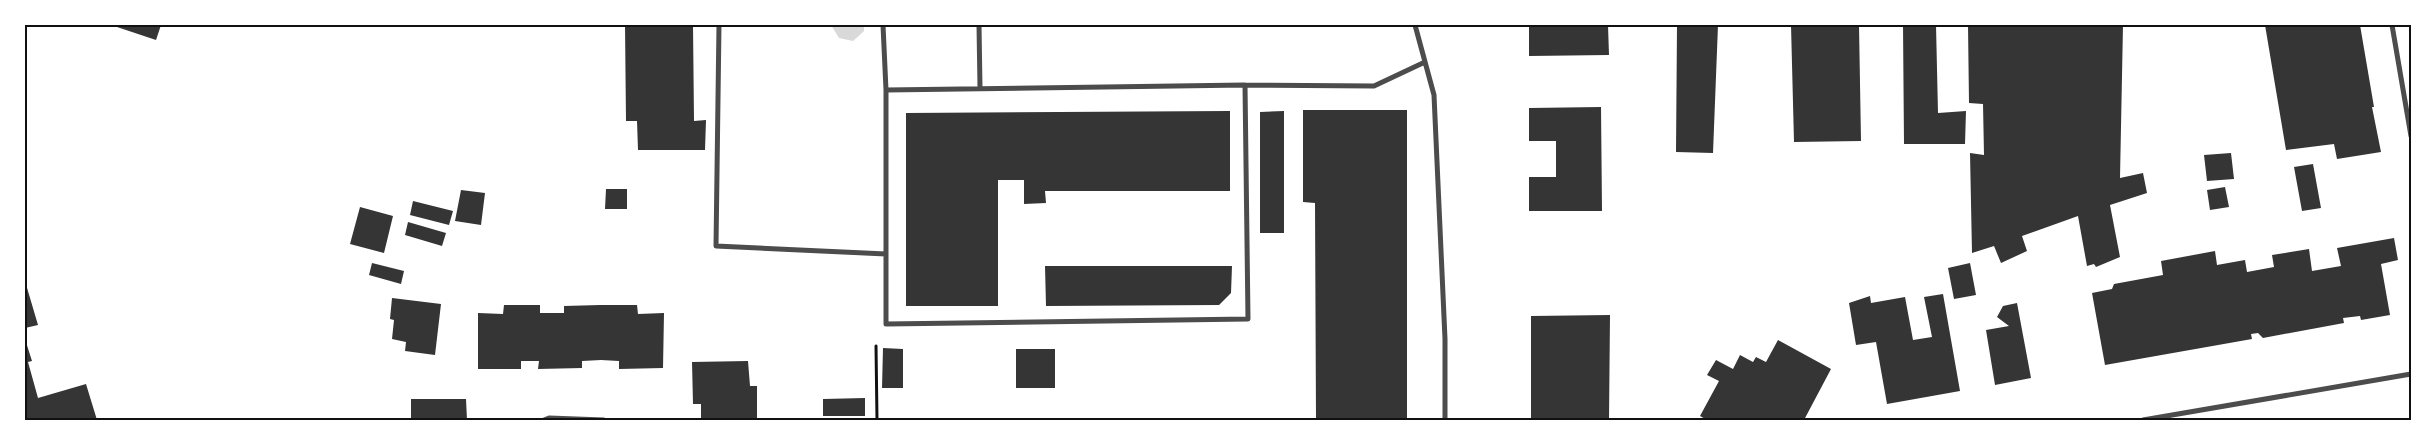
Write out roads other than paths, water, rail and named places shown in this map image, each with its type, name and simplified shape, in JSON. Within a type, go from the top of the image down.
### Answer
[{"type":"street","points":[[719,25],[716,246],[886,254]]},
{"type":"street","points":[[883,25],[886,90],[886,324],[1248,319],[1245,85]]},
{"type":"street","points":[[979,25],[980,88]]},
{"type":"street","points":[[1415,25],[1434,95],[1445,339],[1445,420]]},
{"type":"street","points":[[2392,25],[2411,136]]},
{"type":"street","points":[[886,90],[1245,85],[1374,86],[1425,62]]},
{"type":"street","points":[[2143,420],[2411,374]]},
{"type":"street","points":[[544,420],[549,418],[604,420]]}]
